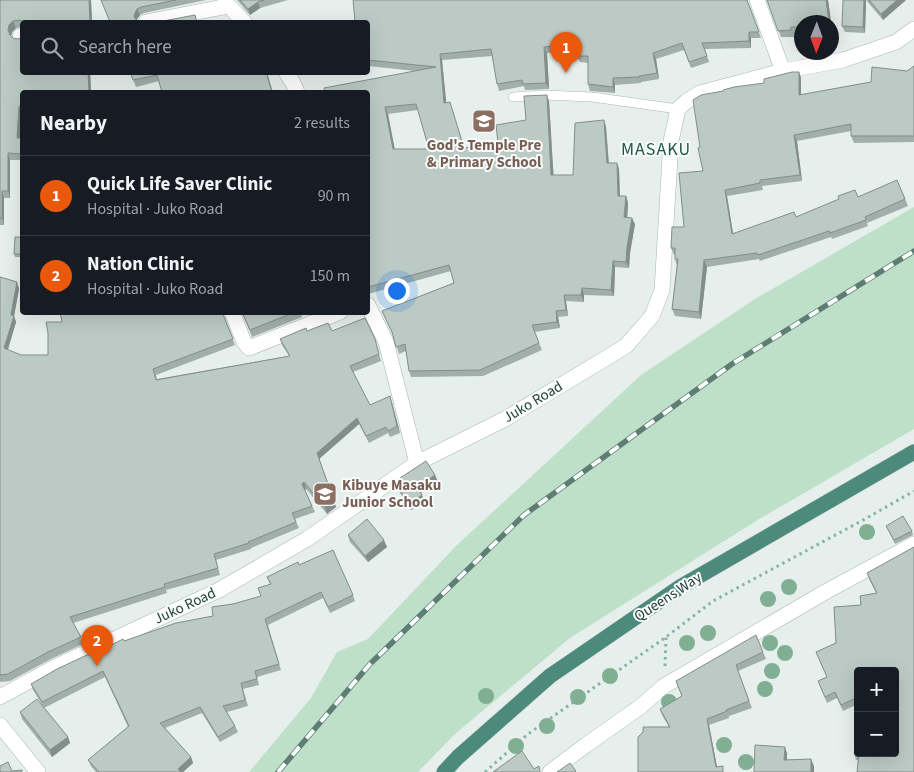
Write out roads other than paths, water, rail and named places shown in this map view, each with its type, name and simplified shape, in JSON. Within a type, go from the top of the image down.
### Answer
[{"type":"highway","name":"Queens Way","points":[[444,772],[458,756],[550,676],[680,587],[914,452]]},
{"type":"street","points":[[757,0],[782,71]]},
{"type":"street","points":[[155,20],[227,3],[242,20]]},
{"type":"street","points":[[678,109],[700,93],[782,71],[843,60],[896,42],[914,29]]},
{"type":"street","points":[[288,75],[296,90]]},
{"type":"street","name":"Juko Road","points":[[0,696],[55,667],[220,590],[306,539],[417,463],[505,419],[626,346],[652,316],[662,290],[671,141],[678,109]]},
{"type":"street","points":[[370,309],[386,342],[417,463]]},
{"type":"street","points":[[233,315],[248,348],[332,315]]},
{"type":"street","points":[[550,772],[640,707],[664,686],[827,591],[914,544]]},
{"type":"street","points":[[0,725],[38,772]]},
{"type":"lane","points":[[513,97],[544,95],[592,97],[678,109]]},
{"type":"railway","points":[[278,772],[370,664],[524,515],[732,364],[914,251]]},
{"type":"place","name":"Quick Life Saver Clinic","points":[[566,73]]},
{"type":"place","name":"God's Temple Pre & Primary School","points":[[484,121]]},
{"type":"place","name":"Kibuye Masaku Junior School","points":[[325,494]]},
{"type":"place","name":"Nation Clinic","points":[[97,666]]},
{"type":"district","name":"MASAKU","points":[[656,149]]}]
